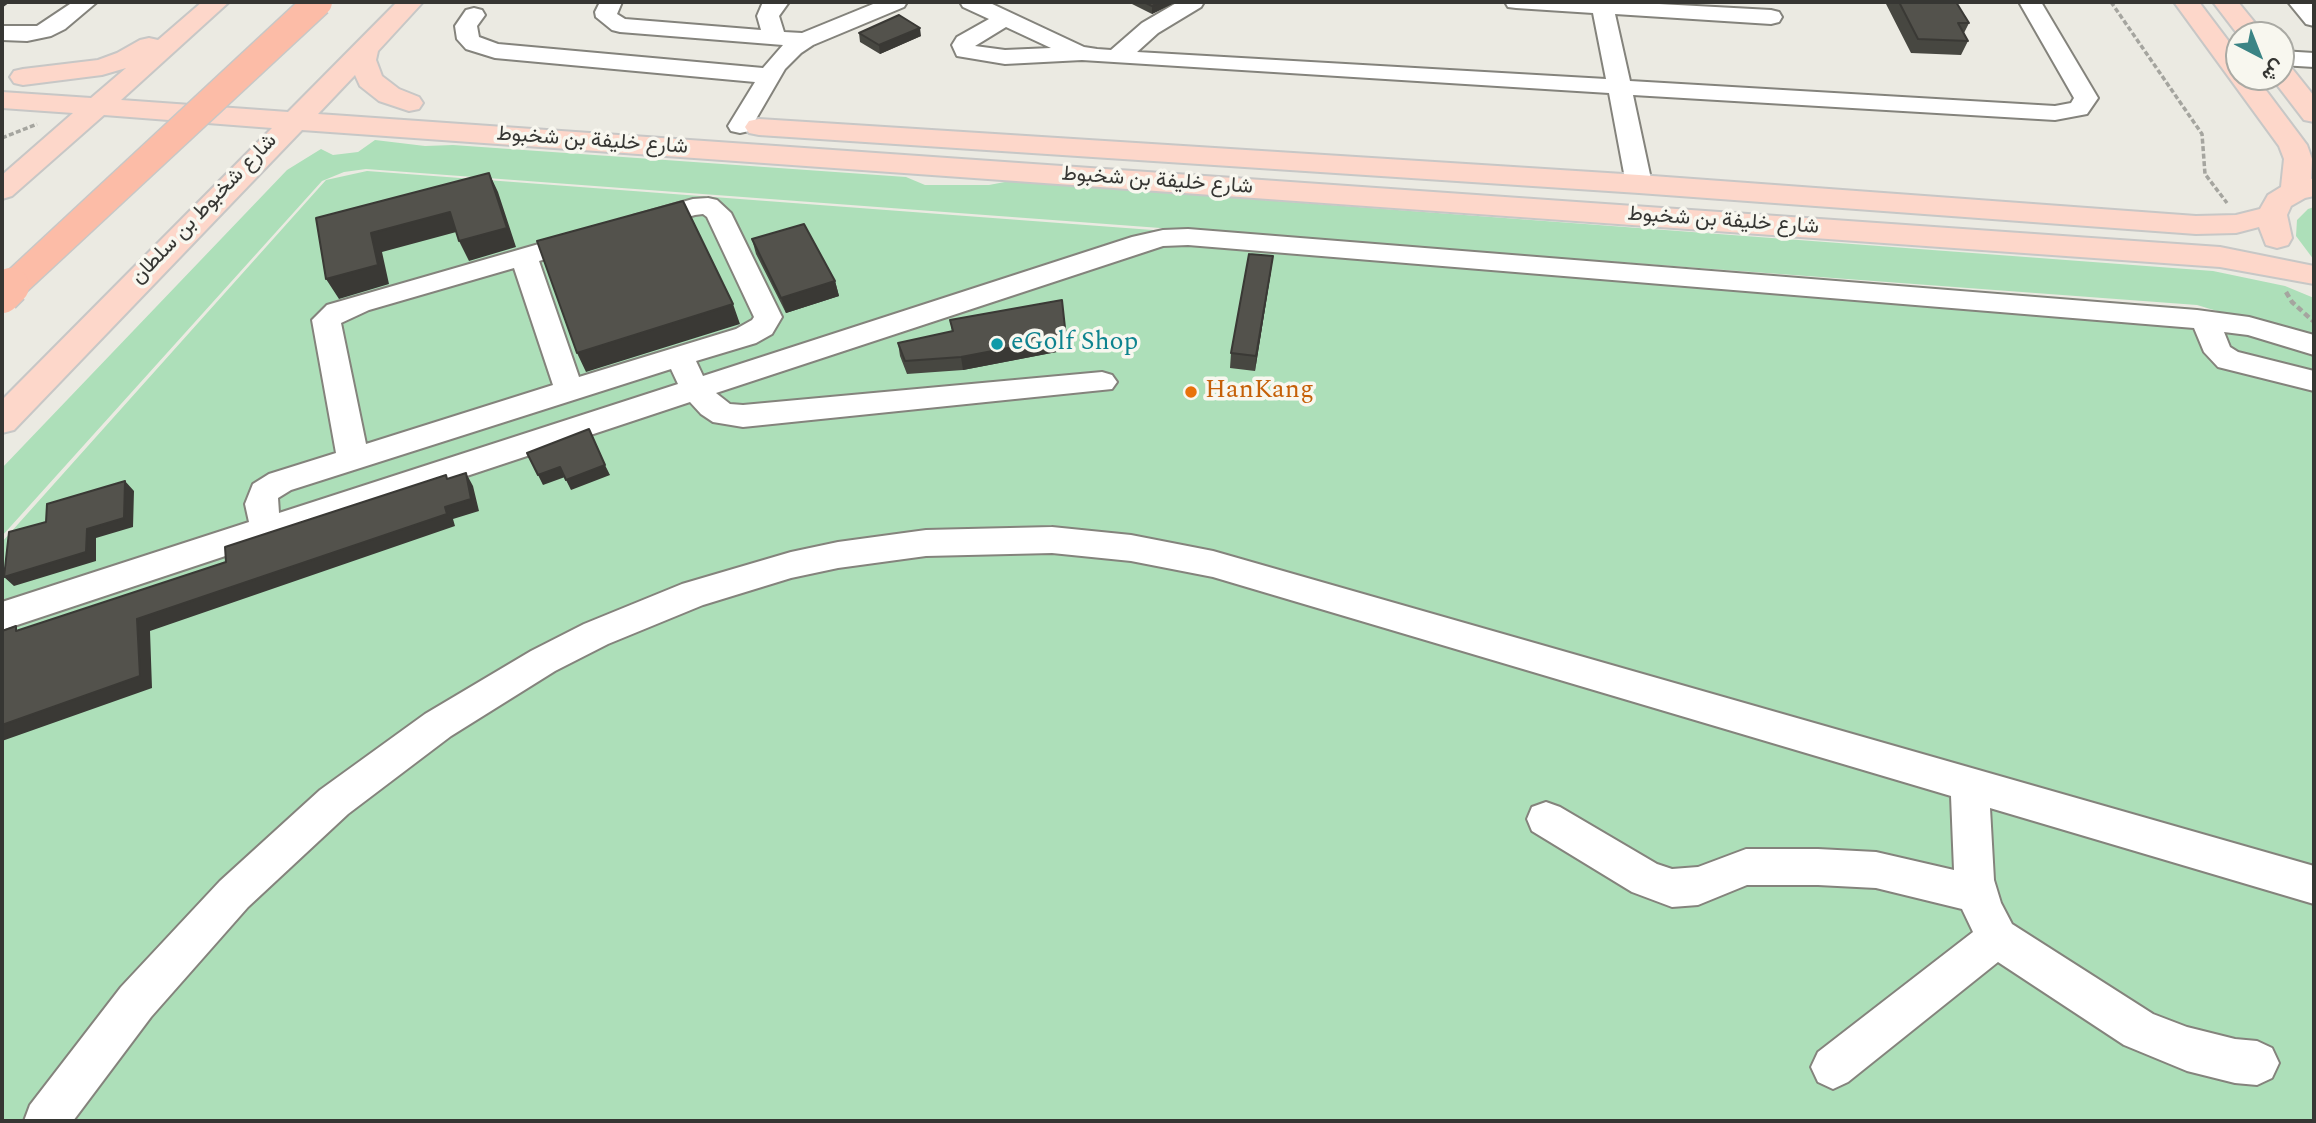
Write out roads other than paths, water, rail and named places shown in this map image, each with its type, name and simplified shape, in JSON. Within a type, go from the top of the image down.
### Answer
[{"type":"highway","points":[[2,295],[318,2]]},
{"type":"main road","name":"شارع شخبوط بن سلطان","points":[[2,421],[237,177],[411,2]]},
{"type":"main road","points":[[2186,2],[2225,55]]},
{"type":"main road","points":[[2225,2],[2241,21]]},
{"type":"main road","points":[[7,185],[212,6]]},
{"type":"main road","points":[[7,185],[39,124],[11,89],[118,62],[198,18],[212,6]]},
{"type":"main road","points":[[366,46],[363,67],[370,80],[389,95],[409,103]]},
{"type":"main road","name":"شارع خليفة بن شخبوط","points":[[11,89],[122,86],[409,103],[1639,184],[2196,225],[2241,223],[2272,215]]},
{"type":"main road","name":"شارع خليفة بن شخبوط","points":[[11,89],[94,109],[386,127],[2220,257],[2313,276]]},
{"type":"main road","points":[[2295,90],[2314,114]]},
{"type":"main road","points":[[2252,91],[2293,145],[2305,189],[2279,201],[2272,215],[2274,234],[2288,254],[2313,276]]},
{"type":"main road","points":[[237,177],[308,145],[386,127]]},
{"type":"street","points":[[2,33],[27,34],[43,31],[86,2]]},
{"type":"street","points":[[611,2],[606,12],[607,17],[620,25],[815,36]]},
{"type":"street","points":[[773,32],[768,12],[778,2]]},
{"type":"street","points":[[740,126],[783,57],[849,10],[895,2]]},
{"type":"street","points":[[971,2],[1084,54]]},
{"type":"street","points":[[1117,57],[1150,28],[1193,2]]},
{"type":"street","points":[[1516,2],[1771,17]]},
{"type":"street","points":[[1005,18],[965,42],[965,51],[975,55],[1013,58],[1084,54],[1621,89],[2056,113],[2079,109],[2086,98],[2030,2]]},
{"type":"street","points":[[2300,2],[2314,19]]},
{"type":"street","points":[[1602,5],[1639,184]]},
{"type":"street","points":[[474,15],[466,26],[468,39],[474,44],[495,51],[770,75]]},
{"type":"street","points":[[2295,59],[2314,60]]},
{"type":"street","points":[[267,528],[261,504],[264,492],[280,482],[746,335],[762,327],[768,317],[718,213],[708,206],[693,207],[337,312],[326,320],[353,457]]},
{"type":"street","points":[[2,616],[1141,243],[1188,237],[2205,320],[2249,326],[2314,345]]},
{"type":"street","points":[[524,256],[569,390]]},
{"type":"street","points":[[2205,320],[2218,352],[2228,360],[2314,381]]},
{"type":"street","points":[[679,356],[695,389],[712,407],[724,414],[743,416],[1102,382]]},
{"type":"street","points":[[46,1121],[136,1002],[234,894],[334,802],[427,732],[543,661],[633,618],[742,579],[838,555],[926,543],[1012,539],[1091,543],[1170,554],[1295,587],[2314,885]]},
{"type":"street","points":[[1970,784],[1977,894],[1997,938],[2139,1030],[2187,1049],[2235,1061],[2257,1063]]},
{"type":"street","points":[[1546,819],[1646,879],[1672,888],[1698,886],[1746,867],[1818,867],[1876,870],[1977,894]]},
{"type":"street","points":[[1833,1067],[1997,938]]},
{"type":"place","name":"eGolf Shop","points":[[997,344]]},
{"type":"place","name":"HanKang","points":[[1191,392]]}]
